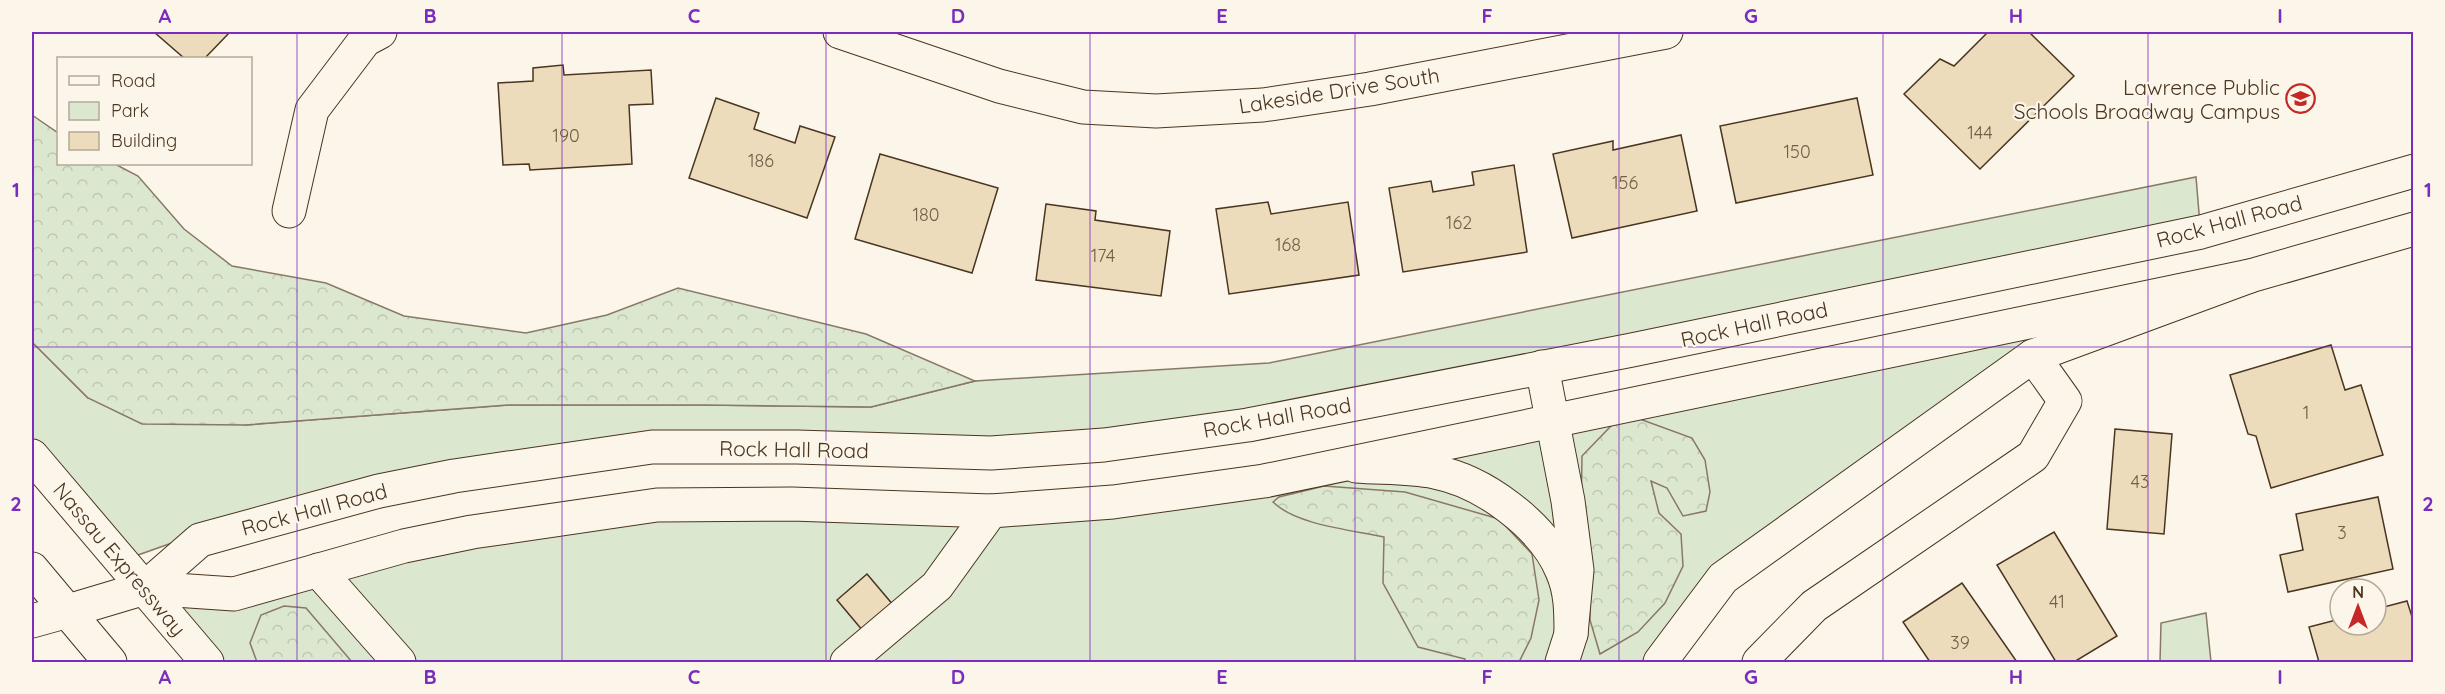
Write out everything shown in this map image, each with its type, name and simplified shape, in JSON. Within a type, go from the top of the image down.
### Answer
[{"type":"main road","points":[[289,211],[312,110],[365,40],[380,32]]},
{"type":"main road","name":"Lakeside Drive South","points":[[840,32],[999,86],[1083,107],[1156,111],[1274,104],[1666,32]]},
{"type":"main road","name":"Rock Hall Road","points":[[145,588],[200,540],[379,491],[454,476],[652,447],[797,447],[991,453],[1104,445],[1248,425],[2201,232],[2414,171]]},
{"type":"main road","name":"Rock Hall Road","points":[[32,621],[145,588],[234,594],[404,546],[472,532],[657,505],[792,504],[991,511],[1113,502],[1264,481],[2250,276],[2414,229]]},
{"type":"main road","points":[[1660,663],[1723,578],[2033,356],[2250,276]]},
{"type":"main road","points":[[1759,663],[1814,606],[2033,456],[2065,401],[2033,356]]},
{"type":"main road","points":[[1542,367],[1568,501],[1577,570],[1566,648]]},
{"type":"main road","name":"Nassau Expressway","points":[[32,456],[207,663]]},
{"type":"main road","points":[[1342,465],[1436,472],[1472,486],[1506,504],[1533,527],[1551,549],[1563,571],[1570,600],[1566,648]]},
{"type":"main road","points":[[847,663],[937,586],[991,511]]},
{"type":"main road","points":[[32,569],[110,663]]},
{"type":"main road","points":[[318,570],[399,663]]},
{"type":"green space","points":[[32,115],[57,132],[57,165],[117,165],[138,176],[184,229],[232,266],[326,283],[404,316],[526,333],[607,315],[678,288],[866,334],[975,381],[871,407],[508,405],[245,425],[142,424],[88,398],[32,342]]},
{"type":"green space","points":[[2196,177],[2200,225],[1111,438],[538,453],[217,527],[121,561],[32,456],[32,342],[88,398],[245,425],[508,405],[871,407],[975,381],[1269,363]]},
{"type":"green space","points":[[2108,304],[1734,579],[1670,662],[216,662],[165,601],[437,539],[664,514],[1057,517]]},
{"type":"green space","points":[[1637,418],[1692,438],[1705,460],[1710,492],[1706,511],[1683,516],[1667,488],[1651,481],[1659,513],[1681,534],[1683,566],[1665,603],[1638,632],[1600,654],[1590,620],[1590,569],[1581,520],[1582,456],[1612,425]]},
{"type":"green space","points":[[1324,486],[1405,492],[1499,519],[1532,554],[1539,600],[1531,638],[1519,662],[1464,662],[1465,659],[1418,647],[1383,583],[1384,537],[1310,521],[1283,510],[1273,502],[1279,497]]},
{"type":"green space","points":[[284,606],[306,608],[352,662],[257,662],[250,643],[261,615]]},
{"type":"green space","points":[[2206,613],[2211,662],[2160,662],[2161,623]]},
{"type":"building","points":[[154,32],[230,32],[206,57],[183,57]]},
{"type":"building","points":[[1988,32],[2029,32],[2074,76],[1980,169],[1904,94],[1940,59],[1954,66]]},
{"type":"building","points":[[563,65],[564,75],[651,70],[653,104],[629,105],[632,164],[530,170],[529,164],[503,165],[498,83],[533,81],[533,68]]},
{"type":"building","points":[[716,98],[759,113],[754,129],[795,143],[800,126],[835,137],[807,218],[689,178]]},
{"type":"building","points":[[1857,98],[1873,175],[1736,203],[1720,126]]},
{"type":"building","points":[[1681,135],[1697,211],[1572,238],[1553,154],[1613,141],[1613,150]]},
{"type":"building","points":[[880,154],[998,188],[972,273],[855,239]]},
{"type":"building","points":[[1514,165],[1527,252],[1403,272],[1389,188],[1431,181],[1433,192],[1474,185],[1472,172]]},
{"type":"building","points":[[1268,202],[1271,214],[1348,202],[1359,275],[1229,294],[1216,209]]},
{"type":"building","points":[[1046,204],[1096,211],[1095,220],[1170,231],[1161,296],[1036,280]]},
{"type":"building","points":[[2331,345],[2345,390],[2361,385],[2383,455],[2271,488],[2256,436],[2248,434],[2230,375]]},
{"type":"building","points":[[2115,429],[2172,434],[2164,534],[2107,529]]},
{"type":"building","points":[[2378,497],[2393,569],[2356,577],[2328,577],[2328,583],[2288,592],[2280,555],[2303,550],[2296,514]]},
{"type":"building","points":[[2054,532],[2117,636],[2074,662],[2056,662],[1997,565]]},
{"type":"building","points":[[867,574],[894,606],[863,631],[837,600]]},
{"type":"building","points":[[1962,583],[2017,662],[1930,662],[1903,622]]},
{"type":"building","points":[[2407,601],[2414,623],[2414,662],[2319,662],[2309,627],[2328,622],[2328,637],[2388,637],[2388,606]]},
{"type":"place","name":"Lawrence Public Schools Broadway Campus","points":[[2301,99]]}]
